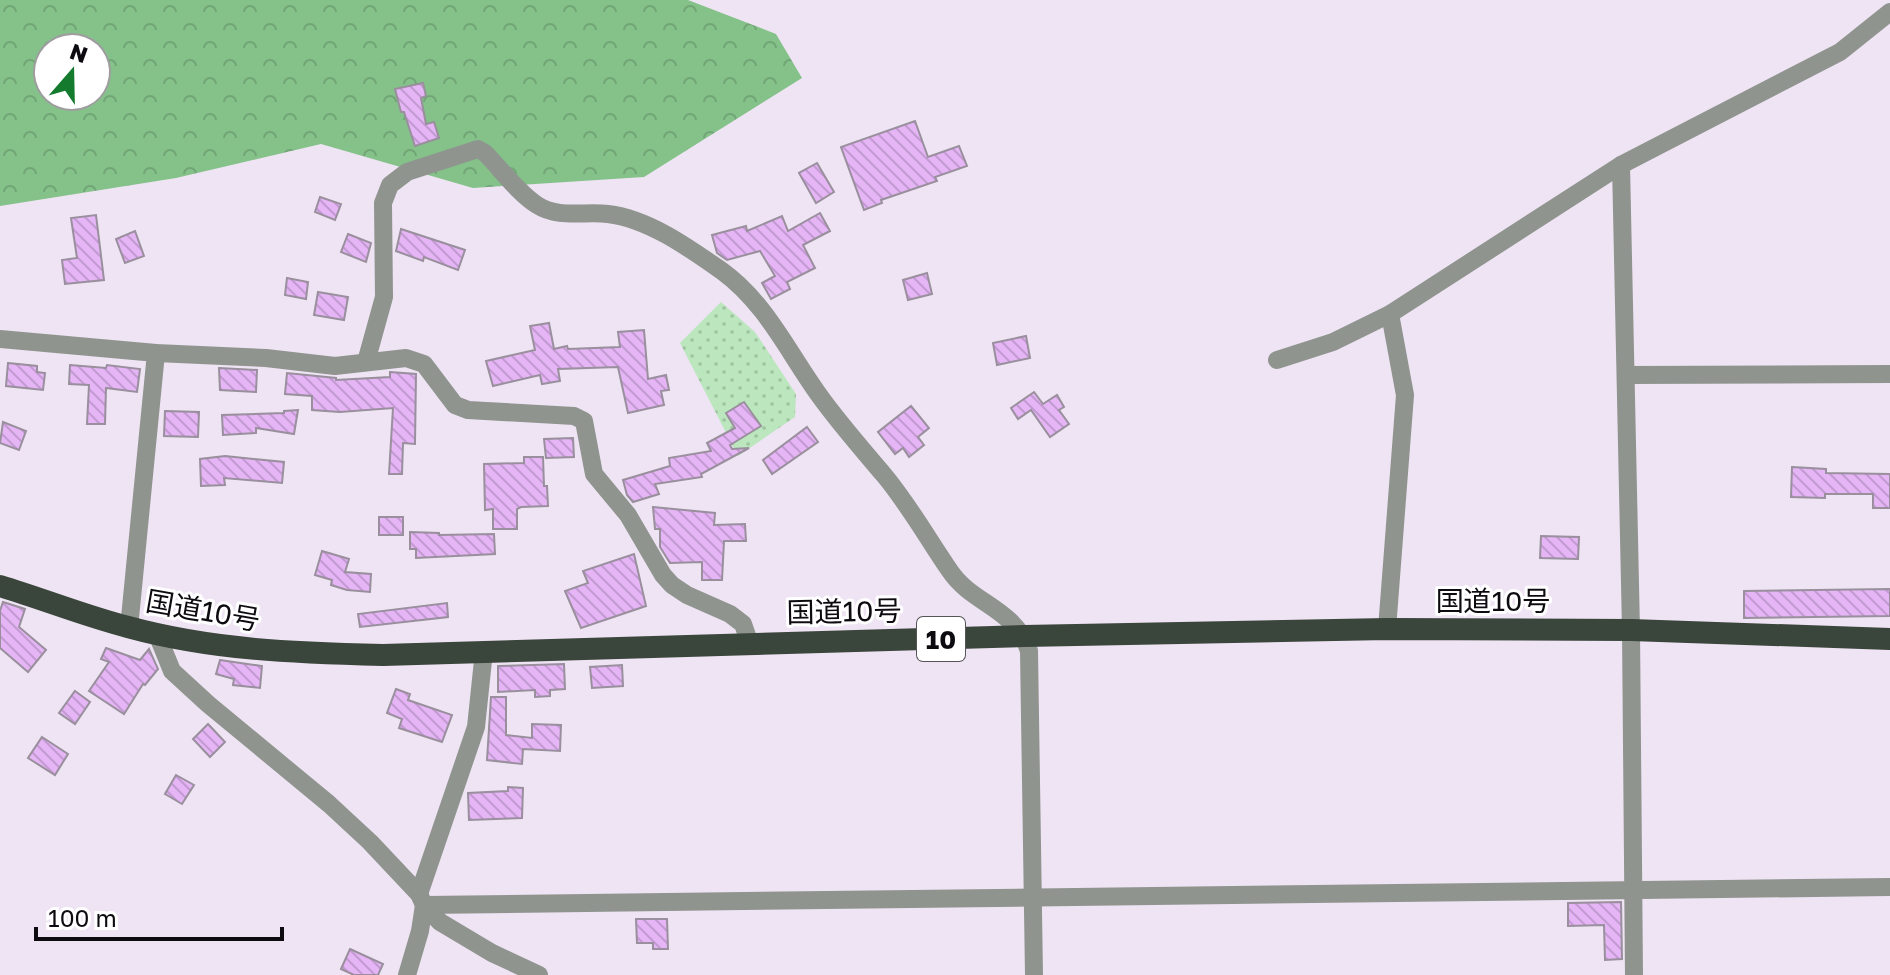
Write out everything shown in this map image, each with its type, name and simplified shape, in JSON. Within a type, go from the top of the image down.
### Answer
[{"type":"highway","name":"国道10号","points":[[0,586],[129,628],[279,653],[383,655],[1387,629],[1631,630],[1890,639]]},
{"type":"street","points":[[1277,360],[1333,342],[1390,314],[1621,165],[1840,52],[1890,12]]},
{"type":"street","points":[[366,362],[384,297],[383,203],[390,185],[407,172],[478,149],[537,205],[555,213],[608,214],[633,221],[665,234],[735,282],[765,314],[818,394],[903,499],[952,575],[970,593],[1011,620],[1024,636],[1029,651],[1034,975]]},
{"type":"street","points":[[1621,165],[1631,630],[1634,975]]},
{"type":"street","points":[[1387,629],[1405,395],[1390,314]]},
{"type":"street","points":[[0,339],[156,353],[266,358],[335,366],[406,358],[424,364],[455,405],[468,410],[574,416],[584,421],[594,474],[628,515],[663,575],[687,595],[730,614],[743,624],[750,644]]},
{"type":"street","points":[[129,628],[156,353]]},
{"type":"street","points":[[1626,375],[1890,374]]},
{"type":"street","points":[[157,634],[172,671],[370,842],[440,922],[492,953],[539,975]]},
{"type":"street","points":[[407,975],[420,931],[421,899],[476,727],[484,651]]},
{"type":"street","points":[[421,899],[1033,898],[1890,887]]},
{"type":"green space","points":[[0,0],[688,0],[776,34],[802,78],[644,177],[473,188],[321,144],[176,178],[0,206]]},
{"type":"green space","points":[[721,302],[755,332],[796,394],[795,417],[738,456],[680,343]]},
{"type":"building","points":[[423,83],[426,96],[421,98],[426,124],[434,122],[439,138],[415,146],[395,89]]},
{"type":"building","points":[[915,121],[928,157],[959,146],[967,166],[935,177],[937,181],[881,200],[882,203],[864,210],[841,147]]},
{"type":"building","points":[[817,163],[834,192],[816,203],[799,173]]},
{"type":"building","points":[[320,197],[341,204],[335,220],[315,212]]},
{"type":"building","points":[[820,213],[830,231],[803,245],[815,268],[787,282],[790,289],[771,299],[762,283],[775,276],[760,251],[727,260],[717,253],[712,235],[746,226],[747,231],[782,216],[788,231]]},
{"type":"building","points":[[96,215],[104,280],[65,284],[62,260],[77,258],[71,218]]},
{"type":"building","points":[[401,229],[465,250],[458,270],[424,257],[423,261],[396,251]]},
{"type":"building","points":[[135,231],[144,256],[125,263],[116,239]]},
{"type":"building","points":[[348,234],[371,243],[366,262],[341,252]]},
{"type":"building","points":[[927,273],[932,294],[908,300],[903,280]]},
{"type":"building","points":[[287,278],[308,282],[306,299],[285,295]]},
{"type":"building","points":[[318,292],[348,297],[344,320],[314,315]]},
{"type":"building","points":[[549,323],[554,349],[567,346],[568,349],[620,347],[618,332],[644,330],[648,379],[666,375],[669,390],[661,391],[664,405],[628,413],[618,367],[558,369],[560,381],[542,384],[540,375],[493,386],[486,361],[535,350],[530,326]]},
{"type":"building","points":[[1026,336],[1030,358],[997,365],[993,343]]},
{"type":"building","points":[[8,363],[37,366],[37,372],[45,373],[43,390],[6,386]]},
{"type":"building","points":[[70,365],[140,369],[137,392],[106,388],[105,424],[87,424],[89,385],[69,384]]},
{"type":"building","points":[[219,368],[257,370],[256,392],[220,390]]},
{"type":"building","points":[[390,372],[416,374],[415,444],[403,443],[402,474],[389,474],[393,408],[340,412],[312,410],[312,396],[285,394],[287,373],[336,380],[390,377]]},
{"type":"building","points":[[1034,392],[1043,404],[1057,395],[1064,407],[1059,410],[1069,424],[1050,437],[1031,410],[1018,419],[1011,408]]},
{"type":"building","points":[[744,402],[761,426],[730,445],[732,449],[749,448],[701,474],[702,477],[655,484],[659,494],[633,502],[627,495],[623,480],[670,466],[669,458],[711,451],[707,443],[735,428],[726,413]]},
{"type":"building","points":[[911,406],[929,428],[918,437],[924,445],[909,457],[903,448],[895,454],[878,432]]},
{"type":"building","points":[[298,410],[294,434],[256,428],[256,433],[223,435],[222,415]]},
{"type":"building","points":[[165,411],[199,412],[198,437],[164,436]]},
{"type":"building","points":[[3,422],[26,431],[19,450],[0,443]]},
{"type":"building","points":[[807,427],[818,442],[772,474],[763,460]]},
{"type":"building","points":[[573,438],[574,457],[546,458],[544,439]]},
{"type":"building","points":[[225,456],[284,462],[282,483],[224,478],[225,485],[201,486],[200,459]]},
{"type":"building","points":[[524,457],[543,457],[548,506],[521,507],[517,509],[517,529],[493,529],[493,509],[485,510],[484,464],[524,463]]},
{"type":"building","points":[[1792,467],[1826,469],[1826,473],[1890,474],[1890,508],[1873,508],[1873,494],[1791,497]]},
{"type":"building","points":[[653,507],[715,513],[714,525],[745,524],[746,541],[724,541],[722,580],[702,580],[702,562],[670,563],[660,547],[660,529],[655,529]]},
{"type":"building","points":[[379,517],[403,517],[403,535],[379,535]]},
{"type":"building","points":[[410,532],[494,534],[495,554],[416,558],[416,549],[410,549]]},
{"type":"building","points":[[1541,536],[1579,537],[1578,559],[1540,558]]},
{"type":"building","points":[[322,551],[349,559],[345,572],[371,574],[370,592],[347,590],[331,585],[332,580],[315,575]]},
{"type":"building","points":[[634,554],[646,606],[581,628],[565,591],[588,583],[583,571]]},
{"type":"building","points":[[1890,589],[1890,616],[1744,618],[1744,591]]},
{"type":"building","points":[[3,602],[25,609],[19,627],[46,650],[28,672],[0,648],[0,611]]},
{"type":"building","points":[[447,603],[448,617],[360,627],[358,614]]},
{"type":"building","points":[[106,648],[140,660],[149,649],[158,669],[143,684],[124,714],[89,691],[109,662],[101,659]]},
{"type":"building","points":[[220,660],[262,666],[260,688],[233,685],[234,679],[216,674]]},
{"type":"building","points":[[564,664],[565,689],[550,690],[550,696],[535,697],[535,690],[498,692],[498,666]]},
{"type":"building","points":[[622,665],[623,686],[592,688],[590,667]]},
{"type":"building","points":[[396,689],[410,694],[408,700],[452,715],[442,742],[399,728],[402,719],[387,713]]},
{"type":"building","points":[[75,691],[90,702],[75,724],[59,713]]},
{"type":"building","points":[[491,697],[506,697],[506,735],[532,738],[532,724],[561,725],[560,751],[523,749],[522,764],[487,760]]},
{"type":"building","points":[[208,724],[225,742],[210,757],[193,739]]},
{"type":"building","points":[[42,737],[68,754],[55,775],[28,758]]},
{"type":"building","points":[[176,775],[194,785],[182,804],[165,794]]},
{"type":"building","points":[[508,787],[523,788],[522,818],[469,820],[468,793],[508,791]]},
{"type":"building","points":[[1621,902],[1622,959],[1605,960],[1604,925],[1568,926],[1568,903]]},
{"type":"building","points":[[636,919],[667,919],[668,949],[653,949],[653,943],[637,943]]},
{"type":"building","points":[[350,949],[383,964],[378,975],[354,975],[341,969]]}]
